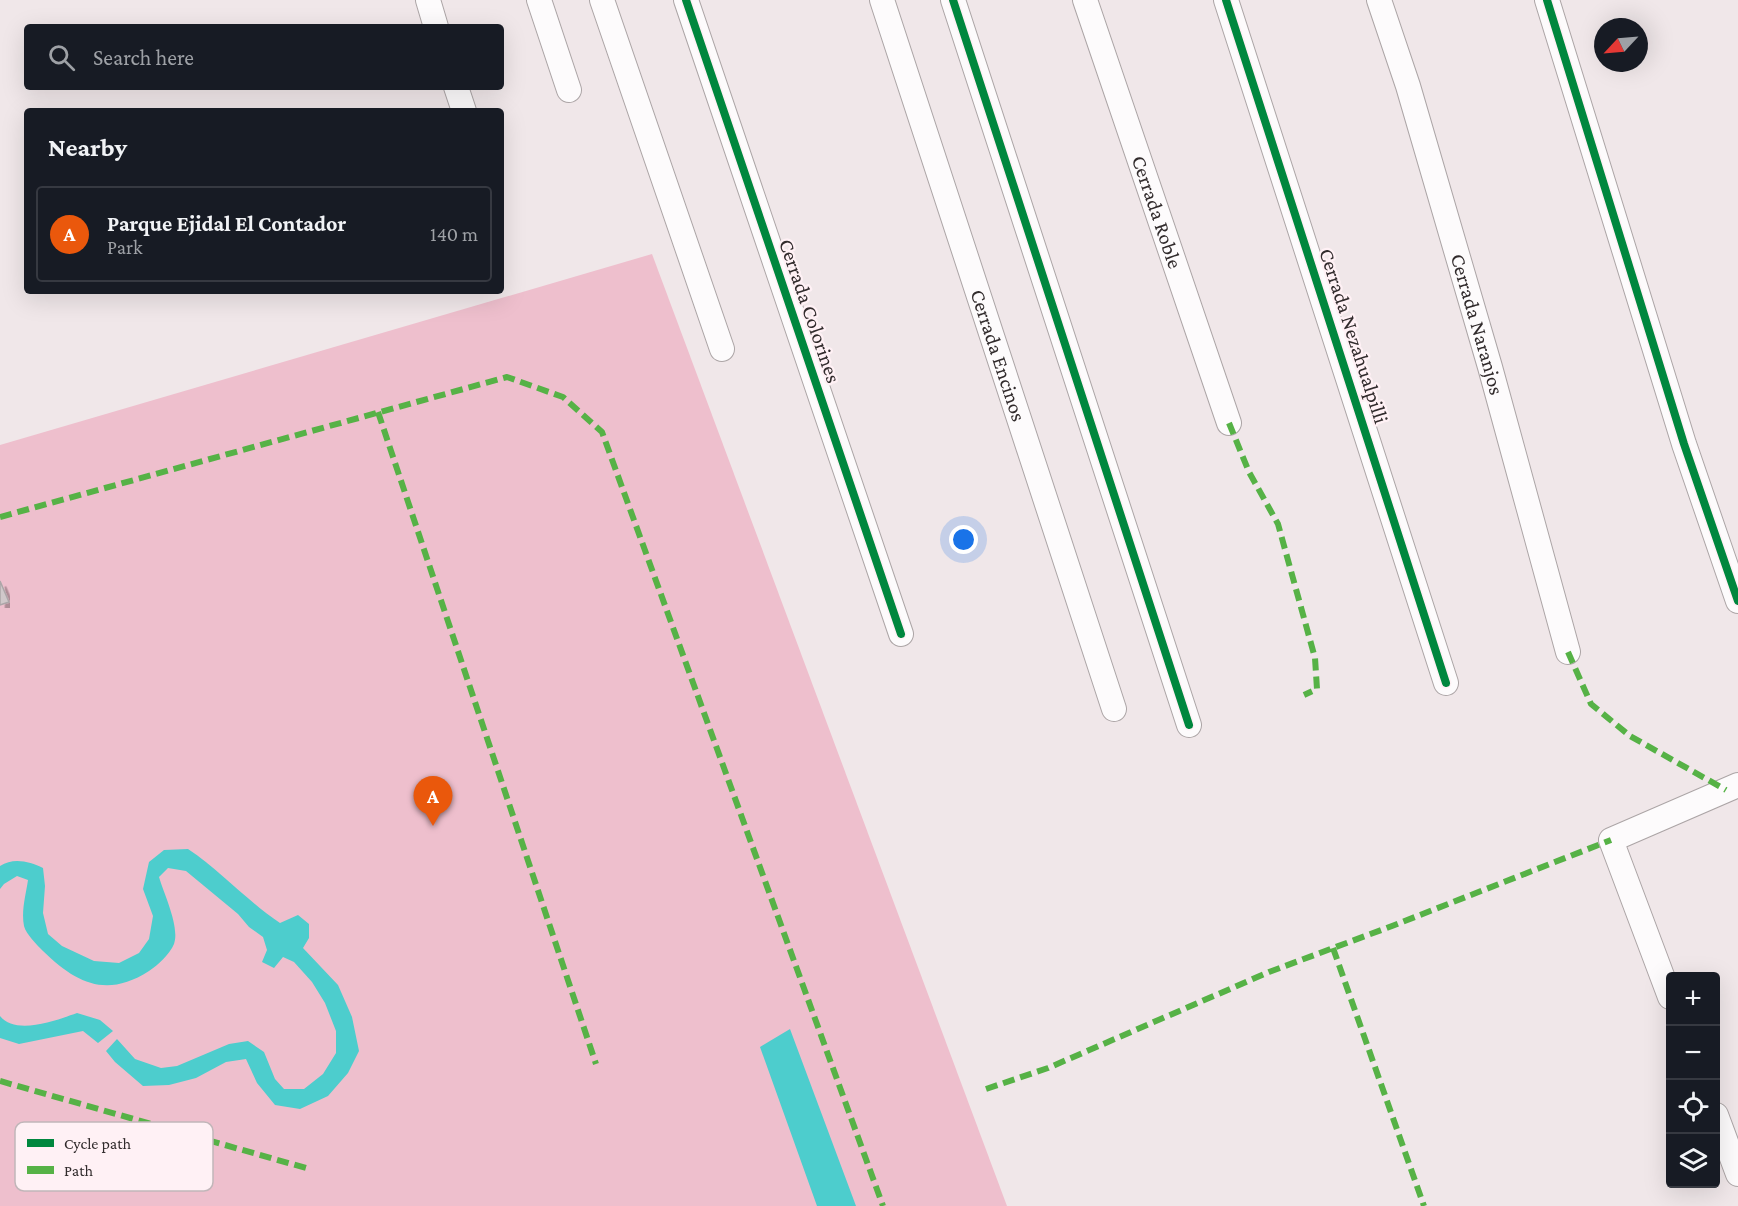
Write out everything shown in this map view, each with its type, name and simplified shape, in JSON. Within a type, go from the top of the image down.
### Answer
[{"type":"street","points":[[428,0],[435,24]]},
{"type":"street","points":[[539,0],[569,90]]},
{"type":"street","points":[[602,0],[722,349]]},
{"type":"street","name":"Cerrada Colorines","points":[[686,0],[901,634]]},
{"type":"street","name":"Cerrada Encinos","points":[[882,0],[1114,710]]},
{"type":"street","points":[[953,0],[1189,725]]},
{"type":"street","name":"Cerrada Roble","points":[[1085,0],[1229,423]]},
{"type":"street","name":"Cerrada Nezahualpilli","points":[[1226,0],[1446,683]]},
{"type":"street","name":"Cerrada Naranjos","points":[[1378,0],[1408,86],[1490,367],[1568,652]]},
{"type":"street","points":[[1547,0],[1684,444],[1738,601]]},
{"type":"street","points":[[457,90],[463,108]]},
{"type":"street","points":[[1666,985],[1611,840],[1738,785]]},
{"type":"street","points":[[1720,1126],[1738,1174]]},
{"type":"shaded area","points":[[652,254],[1007,1206],[0,1206],[0,445]]},
{"type":"water","points":[[188,849],[280,923],[298,915],[309,924],[309,938],[303,948],[338,985],[352,1017],[359,1051],[348,1073],[328,1096],[300,1109],[275,1105],[257,1083],[246,1059],[226,1062],[196,1078],[169,1085],[143,1086],[115,1062],[106,1051],[117,1039],[135,1059],[161,1068],[177,1066],[229,1044],[248,1041],[264,1052],[275,1079],[284,1089],[304,1089],[323,1074],[336,1053],[336,1031],[325,1003],[312,982],[294,962],[283,957],[274,968],[262,962],[267,950],[263,937],[186,871],[168,868],[159,877],[175,929],[174,944],[170,952],[152,969],[120,984],[93,984],[80,979],[56,962],[29,936],[24,926],[23,914],[28,880],[17,876],[0,889],[0,866],[5,863],[22,861],[43,868],[45,886],[43,913],[48,934],[62,946],[94,961],[119,963],[139,953],[149,939],[153,916],[143,889],[149,862],[164,850]]},
{"type":"water","points":[[77,1013],[100,1020],[113,1031],[98,1043],[83,1031],[19,1044],[0,1038],[0,1016],[7,1022],[26,1026]]},
{"type":"water","points":[[790,1029],[856,1206],[817,1206],[760,1047]]},
{"type":"building","points":[[0,581],[9,602],[0,605]]},
{"type":"marked path","points":[[0,517],[507,377],[563,397],[602,432],[883,1206]]},
{"type":"marked path","points":[[378,412],[596,1064]]},
{"type":"marked path","points":[[1229,423],[1249,472],[1278,524],[1315,658],[1317,689],[1304,695]]},
{"type":"marked path","points":[[1568,652],[1591,704],[1630,736],[1726,790]]},
{"type":"marked path","points":[[986,1089],[1048,1068],[1269,972],[1611,840]]},
{"type":"marked path","points":[[1333,948],[1424,1206]]},
{"type":"marked path","points":[[0,1081],[144,1122]]},
{"type":"marked path","points":[[213,1142],[306,1168]]},
{"type":"cycle path","points":[[686,0],[901,634]]},
{"type":"cycle path","points":[[953,0],[1189,725]]},
{"type":"cycle path","points":[[1226,0],[1446,683]]},
{"type":"cycle path","points":[[1547,0],[1684,444],[1738,601]]},
{"type":"place","name":"Parque Ejidal El Contador","points":[[433,826]]}]
